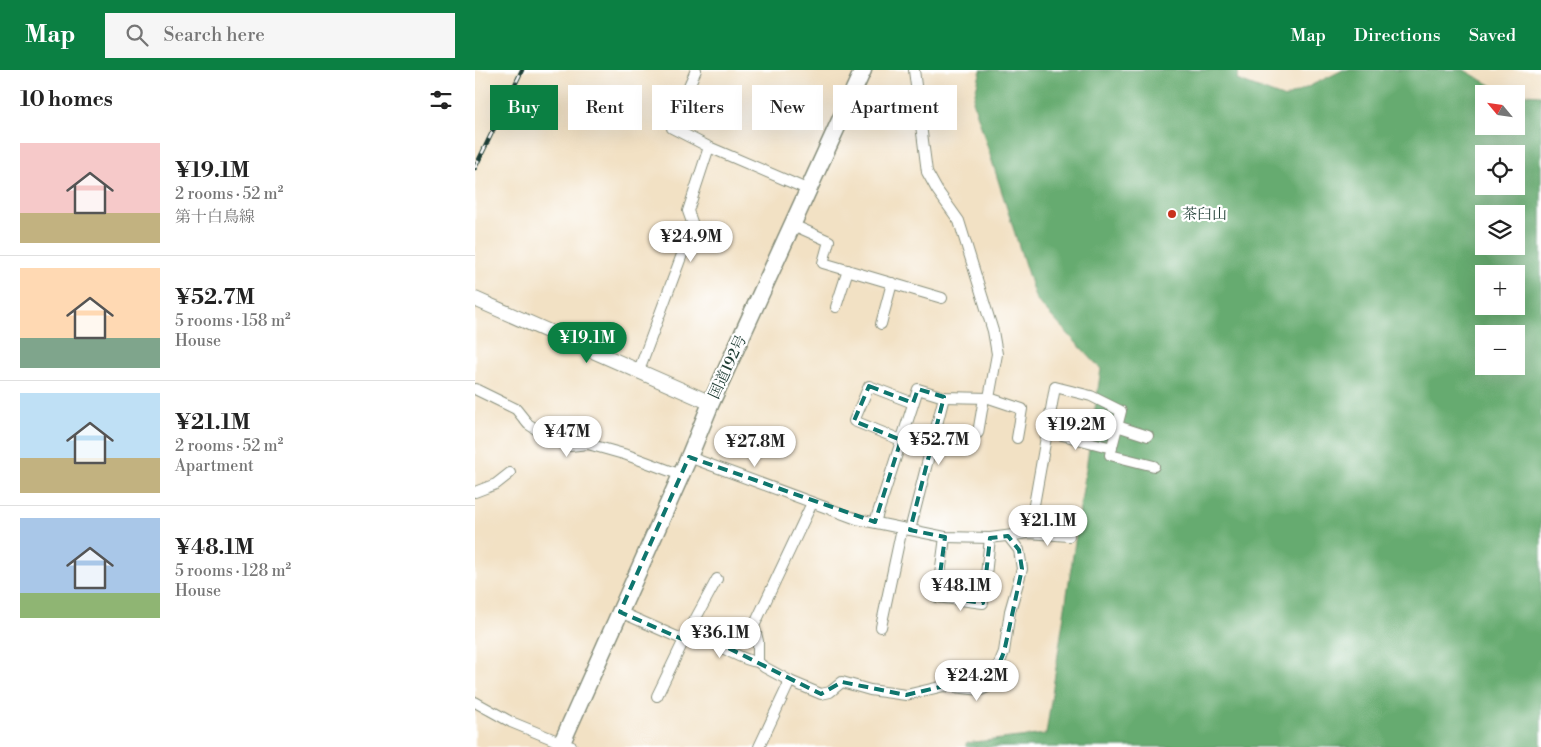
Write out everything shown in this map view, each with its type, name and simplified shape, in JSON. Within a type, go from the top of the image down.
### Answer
[{"type":"highway","name":"国道192号","points":[[565,746],[620,612],[711,403],[863,70]]},
{"type":"main road","points":[[475,298],[711,403]]},
{"type":"street","points":[[696,70],[672,124],[672,128],[709,147],[809,190]]},
{"type":"street","points":[[914,70],[927,172],[959,221],[993,331],[997,354],[978,432]]},
{"type":"street","points":[[639,370],[693,224],[688,211],[709,147]]},
{"type":"street","points":[[793,224],[829,241],[823,263],[942,298]]},
{"type":"street","points":[[836,307],[848,270]]},
{"type":"street","points":[[881,324],[892,283]]},
{"type":"street","points":[[901,440],[855,421],[869,386],[913,403]]},
{"type":"street","points":[[1029,534],[1055,387],[1091,396],[1121,411],[1110,455],[1154,466]]},
{"type":"street","points":[[475,389],[516,409],[528,424],[563,444],[570,446],[588,444],[627,455],[681,475]]},
{"type":"street","points":[[875,522],[918,389],[944,397],[987,398],[1022,409],[1017,438]]},
{"type":"street","points":[[881,627],[906,529],[944,397]]},
{"type":"street","points":[[1117,426],[1148,436]]},
{"type":"street","points":[[1047,431],[1112,448]]},
{"type":"street","points":[[689,457],[857,519],[945,538],[990,538],[1029,534],[1069,536]]},
{"type":"street","points":[[475,492],[496,484],[510,473]]},
{"type":"street","points":[[758,662],[758,641],[754,626],[812,503]]},
{"type":"street","points":[[691,629],[741,657],[758,662],[764,667],[821,694],[830,692],[842,682],[870,690],[907,695],[944,686],[981,690],[990,686],[1004,652],[1010,611],[1022,569],[1019,550],[1009,536]]},
{"type":"street","points":[[945,538],[937,597],[983,603],[990,538]]},
{"type":"street","points":[[657,696],[684,640],[717,579]]},
{"type":"street","points":[[620,612],[684,640]]},
{"type":"street","points":[[762,746],[790,680]]},
{"type":"street","points":[[475,702],[511,722],[565,746]]},
{"type":"highlighted area","points":[[869,386],[913,403],[918,389],[944,397],[910,530],[945,537],[937,597],[983,603],[990,538],[1008,536],[1019,550],[1022,569],[1004,652],[990,686],[981,690],[944,686],[906,695],[842,682],[821,694],[690,629],[684,640],[620,612],[689,457],[875,522],[901,440],[854,421]]},
{"type":"green space","points":[[981,70],[1239,70],[1237,80],[1285,98],[1343,70],[1464,70],[1491,85],[1475,85],[1475,135],[1525,135],[1525,94],[1541,95],[1541,747],[966,747],[966,743],[1046,734],[1101,369],[1036,300],[973,101]]},
{"type":"railway","points":[[475,168],[522,70]]},
{"type":"place","name":"茶臼山","points":[[1172,214]]}]
